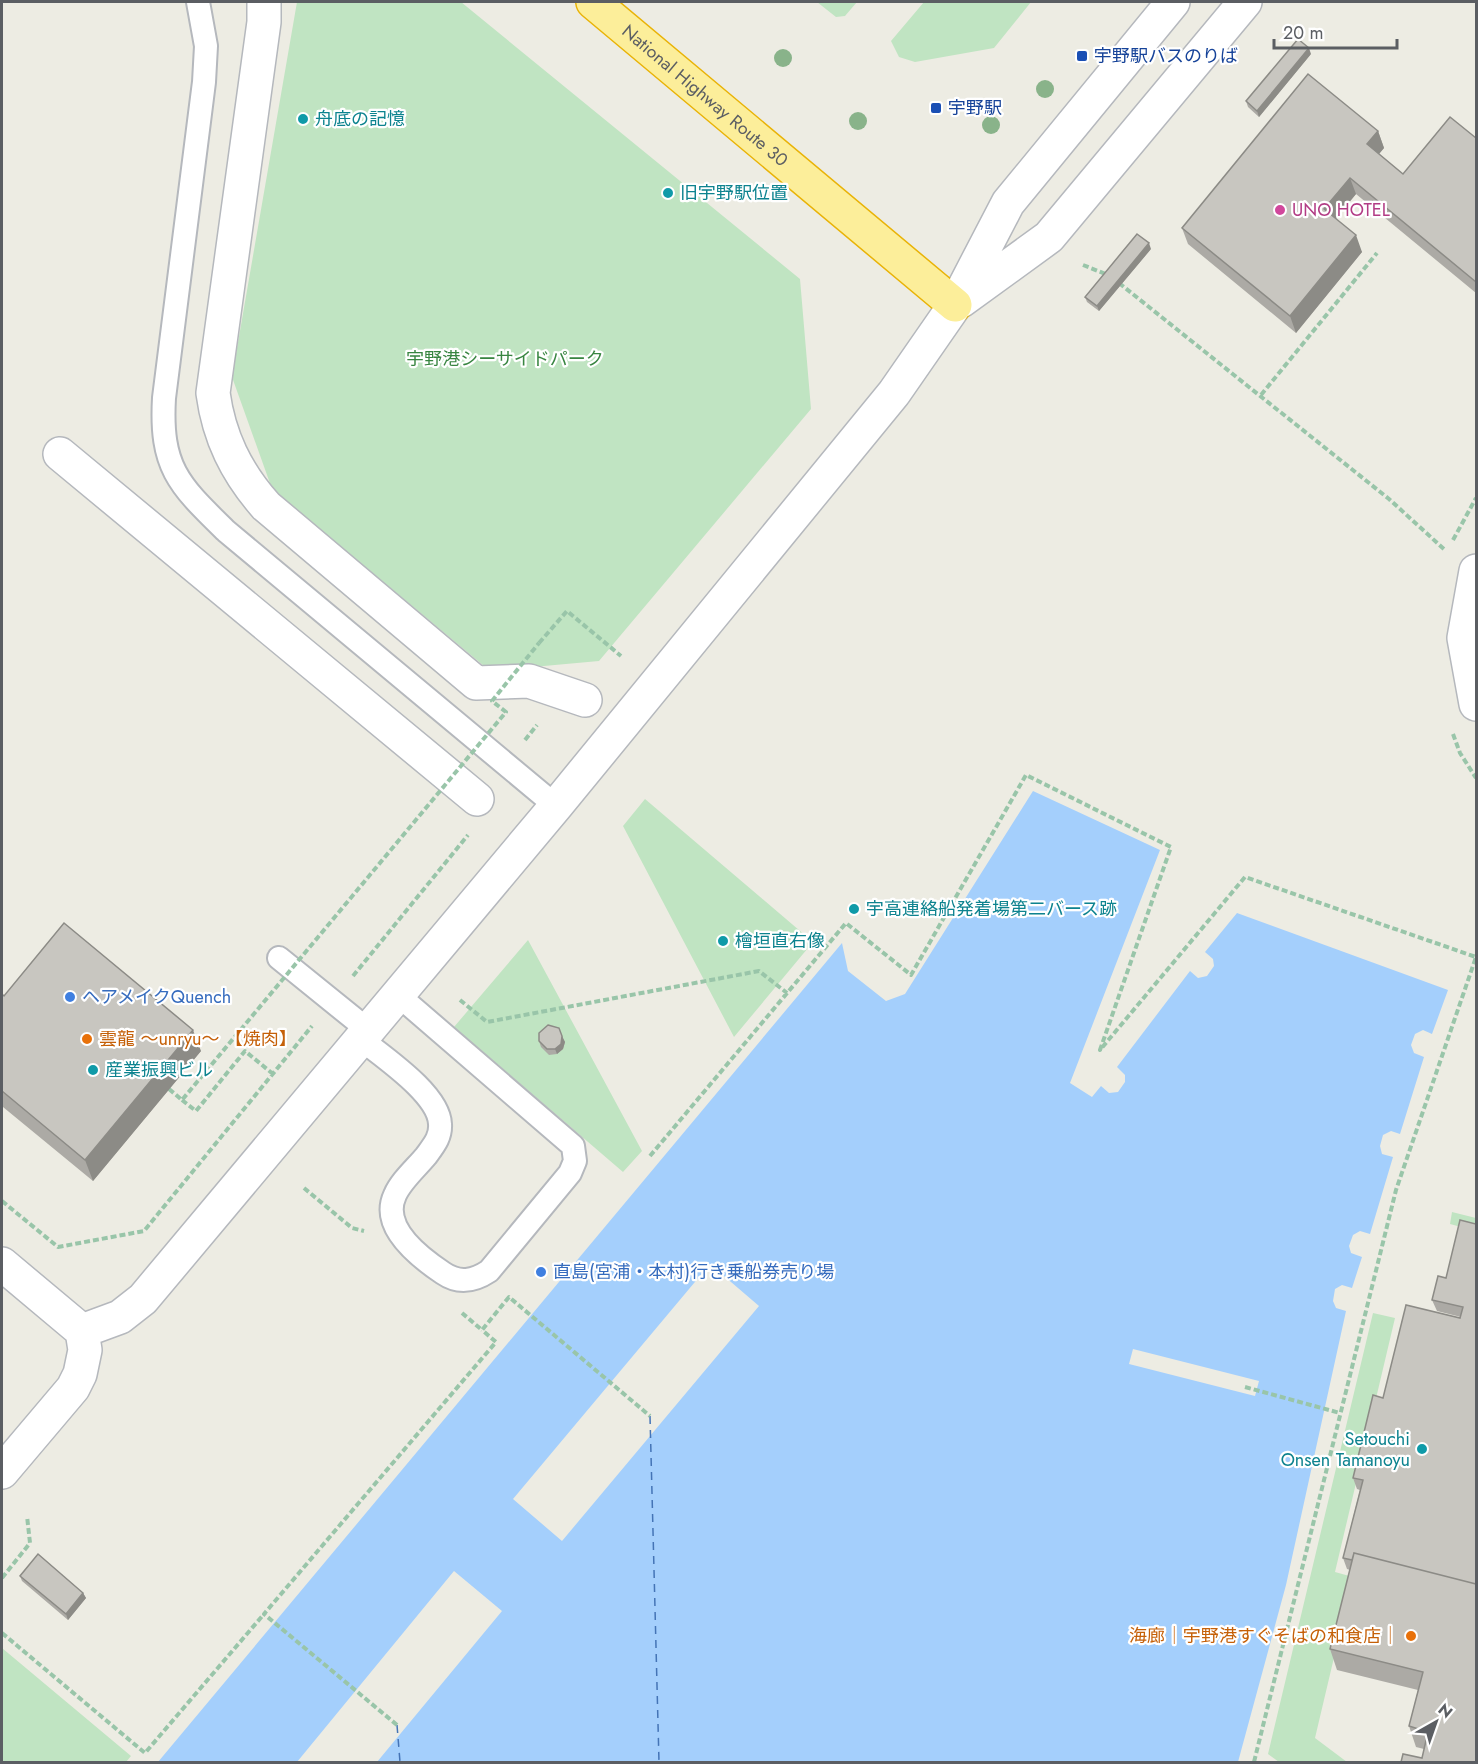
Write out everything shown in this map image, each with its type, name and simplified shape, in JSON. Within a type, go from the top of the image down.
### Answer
[{"type":"highway","name":"National Highway Route 30","points":[[593,2],[955,305]]},
{"type":"street","points":[[264,2],[264,22],[213,393],[217,418],[227,448],[245,482],[266,506],[477,683],[529,681],[585,700]]},
{"type":"street","points":[[82,1331],[120,1317],[143,1299],[556,806],[894,393],[955,305],[1008,203],[1173,2]]},
{"type":"street","points":[[955,305],[1049,237],[1245,2]]},
{"type":"street","points":[[60,454],[477,799]]},
{"type":"street","points":[[1476,573],[1464,638],[1476,704]]},
{"type":"street","points":[[2,1264],[82,1331],[85,1350],[81,1374],[73,1388],[2,1472]]},
{"type":"lane","points":[[198,2],[206,46],[204,81],[164,398],[163,424],[170,461],[184,490],[226,531],[556,806]]},
{"type":"lane","points":[[279,958],[332,1001],[424,1092],[434,1106],[440,1122],[438,1140],[395,1195],[390,1214],[398,1235],[444,1274],[460,1280],[475,1280],[489,1271],[570,1173],[575,1161],[573,1146],[398,995]]},
{"type":"path","points":[[1261,395],[1377,253]]},
{"type":"path","points":[[1083,265],[1108,274],[1261,395],[1476,573]]},
{"type":"path","points":[[182,1100],[506,712],[492,701],[567,610],[621,656]]},
{"type":"path","points":[[650,1156],[846,923],[911,975],[1026,775],[1171,847],[1100,1050],[1245,877],[1476,956],[1396,1190],[1254,1762]]},
{"type":"path","points":[[2,1201],[58,1247],[144,1231],[476,826],[477,799]]},
{"type":"path","points":[[460,1000],[487,1022],[759,971],[787,993]]},
{"type":"path","points":[[169,1089],[196,1111],[245,1051],[273,1074]]},
{"type":"path","points":[[525,1310],[650,1416]]},
{"type":"path","points":[[2,1633],[145,1753],[496,1342],[482,1330]]},
{"type":"path","points":[[1245,1387],[1340,1413]]},
{"type":"path","points":[[2,1578],[30,1544],[27,1516]]},
{"type":"path","points":[[264,1614],[397,1725]]},
{"type":"green space","name":"宇野港シーサイドパーク","points":[[297,2],[461,2],[800,279],[811,409],[599,661],[490,671],[272,489],[232,377]]},
{"type":"green space","points":[[817,2],[857,2],[845,16],[836,17]]},
{"type":"green space","points":[[924,2],[1031,2],[994,48],[915,62],[899,57],[891,41]]},
{"type":"green space","points":[[645,799],[813,942],[734,1037],[623,826]]},
{"type":"green space","points":[[528,940],[642,1151],[623,1172],[454,1027]]},
{"type":"green space","points":[[1452,1212],[1476,1218],[1476,1231],[1450,1224]]},
{"type":"green space","points":[[1373,1313],[1395,1318],[1335,1572],[1353,1577],[1315,1738],[1347,1762],[1279,1762],[1268,1754]]},
{"type":"green space","points":[[2,1648],[131,1756],[126,1762],[2,1762]]},
{"type":"water","points":[[1033,791],[1160,850],[1070,1083],[1092,1097],[1101,1086],[1109,1093],[1118,1092],[1125,1082],[1125,1075],[1117,1067],[1190,971],[1198,978],[1207,976],[1214,966],[1213,959],[1205,952],[1237,913],[1448,990],[1432,1034],[1423,1030],[1415,1034],[1411,1045],[1414,1053],[1424,1057],[1400,1134],[1391,1131],[1383,1135],[1380,1146],[1382,1154],[1393,1157],[1370,1234],[1360,1231],[1353,1235],[1349,1246],[1351,1253],[1362,1257],[1352,1288],[1342,1285],[1335,1289],[1333,1301],[1336,1308],[1346,1311],[1286,1585],[1238,1762],[158,1762],[842,943],[848,971],[886,1001],[905,994]]},
{"type":"pier","points":[[710,1264],[759,1306],[562,1541],[513,1499]]},
{"type":"pier","points":[[1133,1349],[1259,1381],[1255,1396],[1129,1364]]},
{"type":"pier","points":[[454,1571],[502,1611],[377,1762],[297,1762]]},
{"type":"building","points":[[1298,39],[1309,48],[1257,111],[1246,101]]},
{"type":"building","name":"UNO HOTEL","points":[[1308,74],[1378,131],[1367,144],[1403,174],[1450,117],[1476,138],[1476,282],[1350,178],[1324,209],[1356,235],[1290,316],[1182,228]]},
{"type":"building","points":[[1137,234],[1149,243],[1097,306],[1085,297]]},
{"type":"building","name":"産業振興ビル","points":[[64,923],[193,1030],[85,1160],[2,1091],[2,994],[4,996]]},
{"type":"building","points":[[548,1025],[559,1028],[562,1036],[561,1044],[555,1049],[547,1049],[539,1041],[539,1033]]},
{"type":"building","name":"Setouchi Onsen Tamanoyu","points":[[1460,1220],[1476,1224],[1476,1584],[1354,1553],[1352,1560],[1343,1558],[1363,1480],[1353,1478],[1373,1395],[1383,1398],[1406,1305],[1460,1318],[1463,1307],[1432,1300],[1438,1276],[1446,1278]]},
{"type":"building","name":"海廊│宇野港すぐそばの和食店│","points":[[1354,1553],[1476,1584],[1476,1762],[1401,1762],[1403,1754],[1422,1758],[1428,1732],[1409,1726],[1423,1672],[1330,1649]]},
{"type":"building","points":[[38,1554],[83,1593],[66,1614],[20,1576]]},
{"type":"ferry route","points":[[650,1416],[659,1762]]},
{"type":"ferry route","points":[[397,1725],[400,1762]]},
{"type":"place","name":"宇野駅バスのりば","points":[[1082,56]]},
{"type":"place","name":"宇野駅","points":[[936,108]]},
{"type":"place","name":"舟底の記憶","points":[[303,119]]},
{"type":"place","name":"旧宇野駅位置","points":[[668,193]]},
{"type":"place","name":"UNO HOTEL","points":[[1280,210]]},
{"type":"place","name":"宇高連絡船発着場第二バース跡","points":[[854,909]]},
{"type":"place","name":"檜垣直右像","points":[[723,941]]},
{"type":"place","name":"ヘアメイクQuench","points":[[70,997]]},
{"type":"place","name":"雲龍 ～unryu～ 【焼肉】","points":[[87,1039]]},
{"type":"place","name":"産業振興ビル","points":[[93,1070]]},
{"type":"place","name":"直島(宮浦・本村)行き乗船券売り場","points":[[541,1272]]},
{"type":"place","name":"Setouchi Onsen Tamanoyu","points":[[1422,1449]]},
{"type":"place","name":"海廊│宇野港すぐそばの和食店│","points":[[1411,1636]]}]
